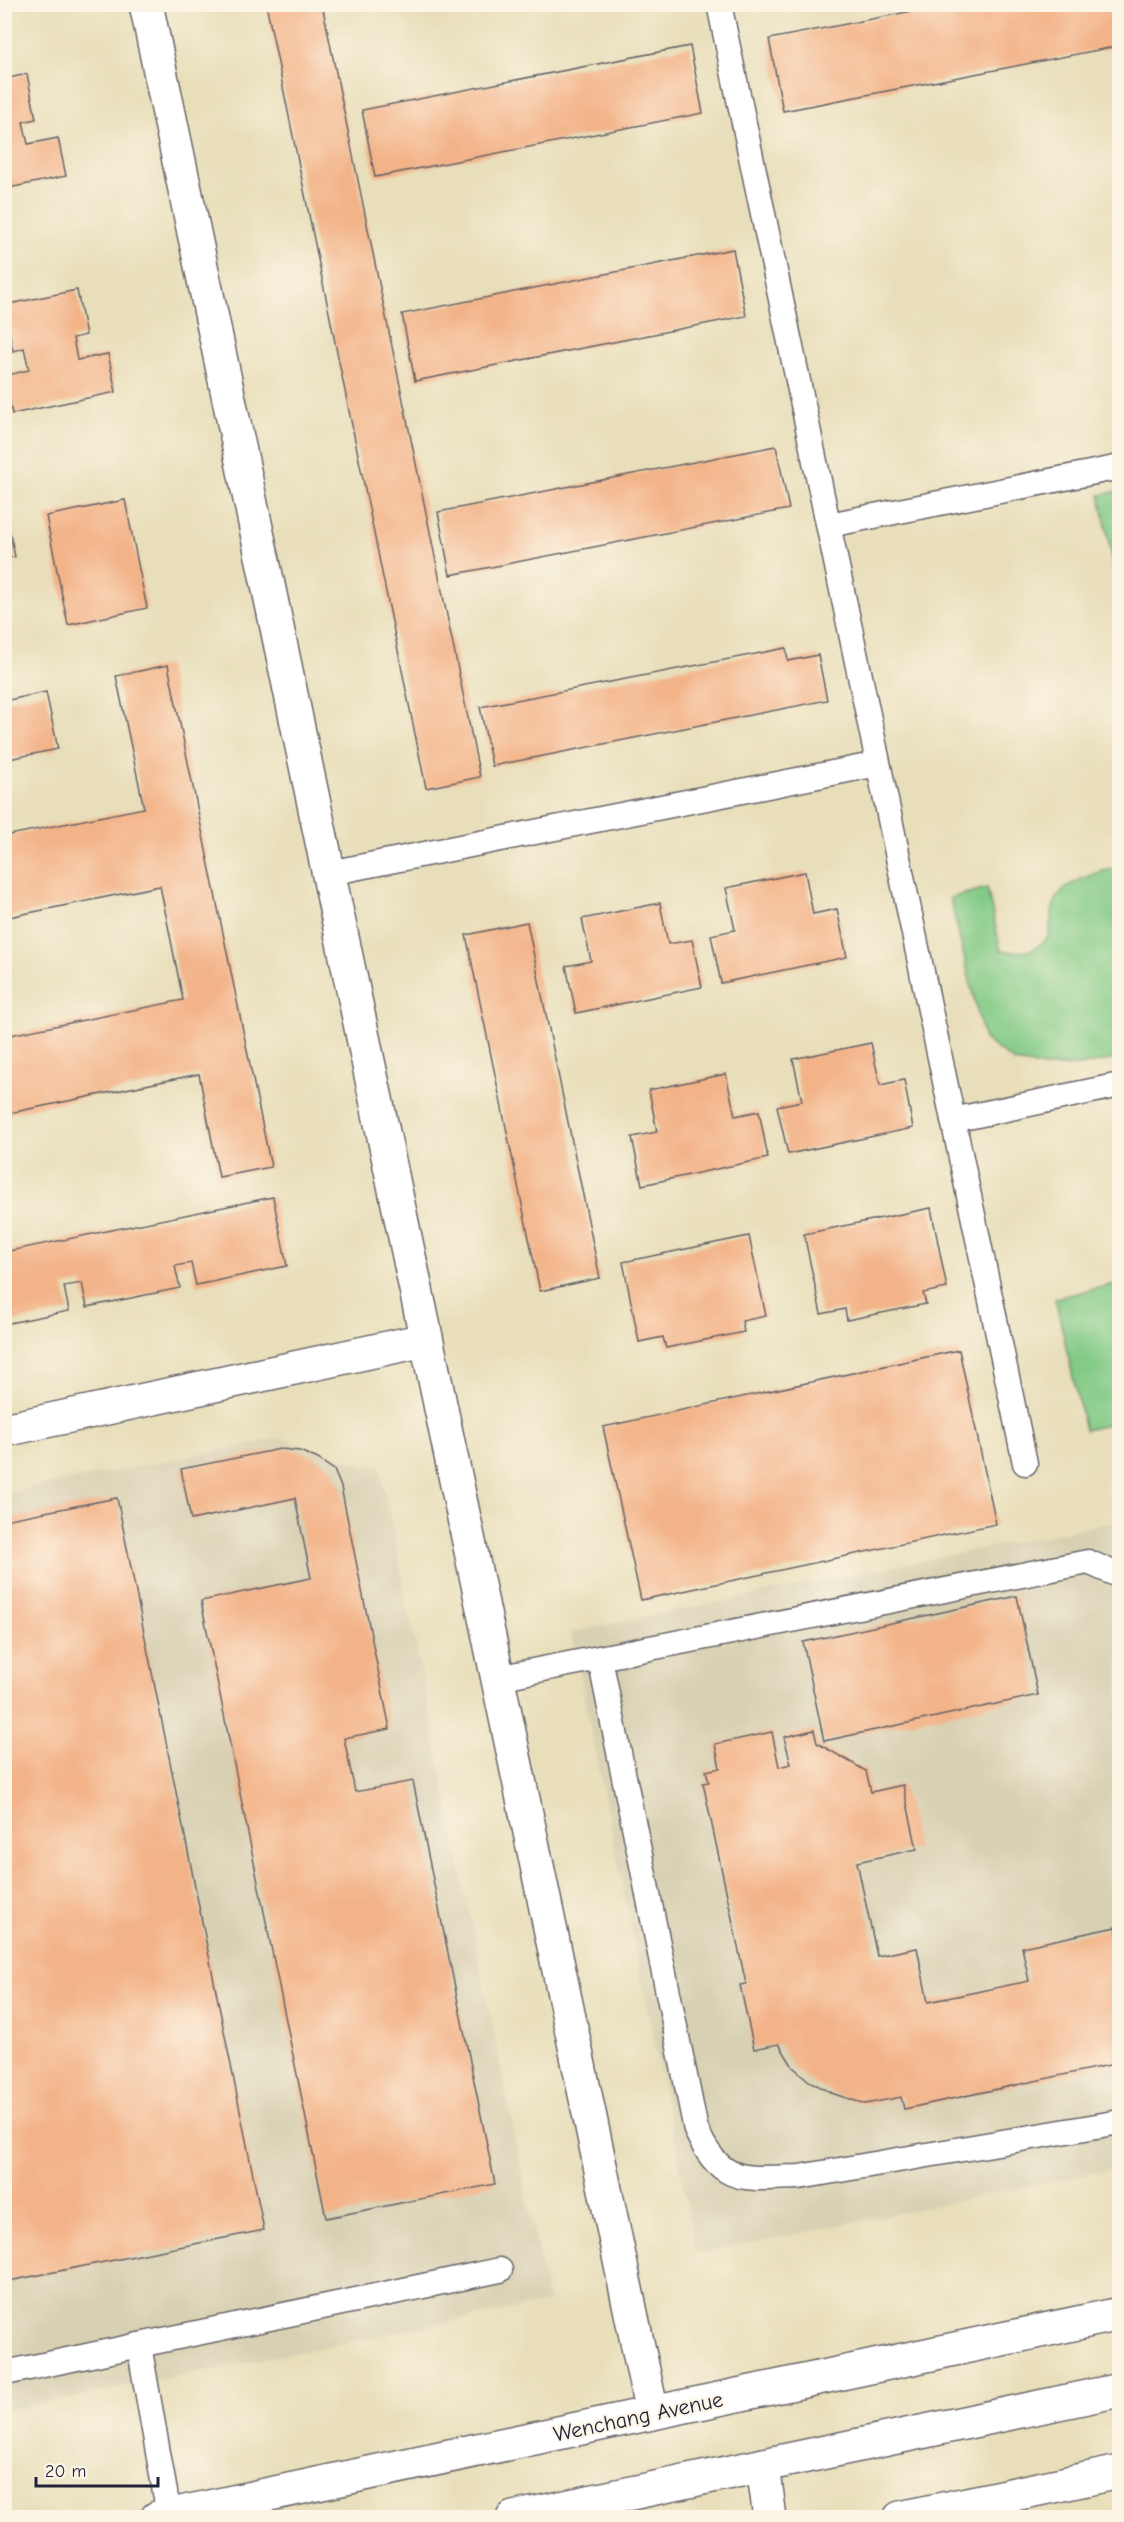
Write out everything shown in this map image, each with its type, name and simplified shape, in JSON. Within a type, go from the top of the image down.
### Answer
[{"type":"street","points":[[146,4],[652,2413]]},
{"type":"street","points":[[4,1430],[425,1340]]},
{"type":"street","name":"Wenchang Avenue","points":[[163,2516],[1119,2314]]},
{"type":"street","points":[[513,2517],[1119,2390]]},
{"type":"street","points":[[763,2465],[770,2517]]},
{"type":"street","points":[[900,2517],[1119,2472]]},
{"type":"lane","points":[[719,4],[1025,1463]]},
{"type":"lane","points":[[829,525],[1119,467]]},
{"type":"lane","points":[[328,873],[878,764]]},
{"type":"lane","points":[[953,1120],[1119,1085]]},
{"type":"lane","points":[[497,1678],[1088,1563],[1119,1576]]},
{"type":"lane","points":[[600,1659],[696,2130],[707,2154],[723,2171],[748,2178],[799,2177],[1119,2122]]},
{"type":"lane","points":[[5,2373],[500,2270]]},
{"type":"lane","points":[[139,2345],[163,2516]]},
{"type":"shaded area","points":[[279,1438],[367,1466],[379,1463],[548,2302],[5,2411],[5,1493]]},
{"type":"shaded area","points":[[1119,1521],[1119,2168],[697,2254],[571,1632]]},
{"type":"green space","points":[[1120,491],[1119,594],[1100,495]]},
{"type":"green space","points":[[1119,868],[1119,1058],[1079,1066],[1045,1067],[1015,1062],[984,1039],[950,898],[987,888],[1001,951],[1028,951],[1044,942],[1049,936],[1053,908],[1060,893],[1084,878]]},
{"type":"green space","points":[[1116,1284],[1120,1301],[1119,1422],[1085,1430],[1055,1298]]},
{"type":"building","points":[[266,4],[322,4],[480,777],[426,788]]},
{"type":"building","points":[[948,4],[1119,4],[1119,46],[783,111],[769,39]]},
{"type":"building","points":[[690,46],[703,113],[375,177],[362,110]]},
{"type":"building","points":[[27,74],[36,119],[23,122],[28,144],[58,138],[66,176],[4,189],[4,79]]},
{"type":"building","points":[[733,249],[746,316],[415,381],[402,314]]},
{"type":"building","points":[[77,290],[86,335],[73,338],[77,360],[108,354],[116,392],[12,414],[4,376],[29,370],[24,348],[13,351],[4,305]]},
{"type":"building","points":[[776,446],[789,509],[450,575],[438,512]]},
{"type":"building","points":[[125,500],[147,608],[68,625],[46,516]]},
{"type":"building","points":[[6,512],[15,557],[4,559],[4,513]]},
{"type":"building","points":[[786,648],[788,661],[818,655],[827,700],[492,766],[480,707]]},
{"type":"building","points":[[168,665],[271,1167],[219,1177],[199,1074],[5,1114],[5,1036],[183,1000],[160,886],[4,918],[4,836],[144,808],[116,676]]},
{"type":"building","points":[[46,692],[58,749],[4,760],[4,701]]},
{"type":"building","points":[[805,872],[813,914],[837,909],[847,957],[721,983],[711,935],[735,930],[726,888]]},
{"type":"building","points":[[660,903],[668,944],[692,940],[702,987],[576,1013],[566,966],[591,961],[582,919]]},
{"type":"building","points":[[527,922],[600,1278],[540,1291],[466,935]]},
{"type":"building","points":[[871,1043],[880,1085],[904,1080],[913,1128],[788,1154],[777,1106],[802,1101],[793,1059]]},
{"type":"building","points":[[726,1074],[735,1116],[759,1111],[768,1158],[642,1185],[632,1137],[657,1132],[649,1090]]},
{"type":"building","points":[[273,1197],[287,1266],[196,1285],[191,1263],[175,1266],[180,1288],[87,1307],[82,1283],[64,1286],[69,1311],[4,1324],[4,1252]]},
{"type":"building","points":[[931,1208],[947,1288],[923,1293],[926,1304],[847,1320],[845,1309],[821,1314],[804,1234]]},
{"type":"building","points":[[749,1236],[766,1316],[742,1321],[744,1332],[666,1348],[663,1337],[639,1342],[623,1262]]},
{"type":"building","points":[[959,1350],[996,1524],[641,1600],[603,1427]]},
{"type":"building","points":[[280,1449],[300,1451],[318,1459],[334,1470],[341,1487],[390,1729],[344,1738],[355,1792],[413,1781],[495,2184],[326,2218],[201,1601],[311,1578],[295,1498],[191,1520],[181,1469]]},
{"type":"building","points":[[117,1498],[264,2230],[4,2282],[4,1520]]},
{"type":"building","points":[[1017,1596],[1038,1695],[824,1741],[803,1642]]},
{"type":"building","points":[[814,1730],[817,1743],[866,1771],[871,1792],[903,1785],[917,1849],[857,1862],[877,1956],[917,1948],[928,2002],[1029,1981],[1022,1947],[1116,1927],[1119,1943],[1119,2063],[904,2109],[901,2097],[865,2104],[834,2094],[809,2081],[793,2067],[779,2044],[754,2049],[740,1985],[746,1984],[703,1783],[709,1782],[706,1771],[720,1768],[715,1744],[772,1732],[779,1767],[791,1764],[784,1737]]}]
